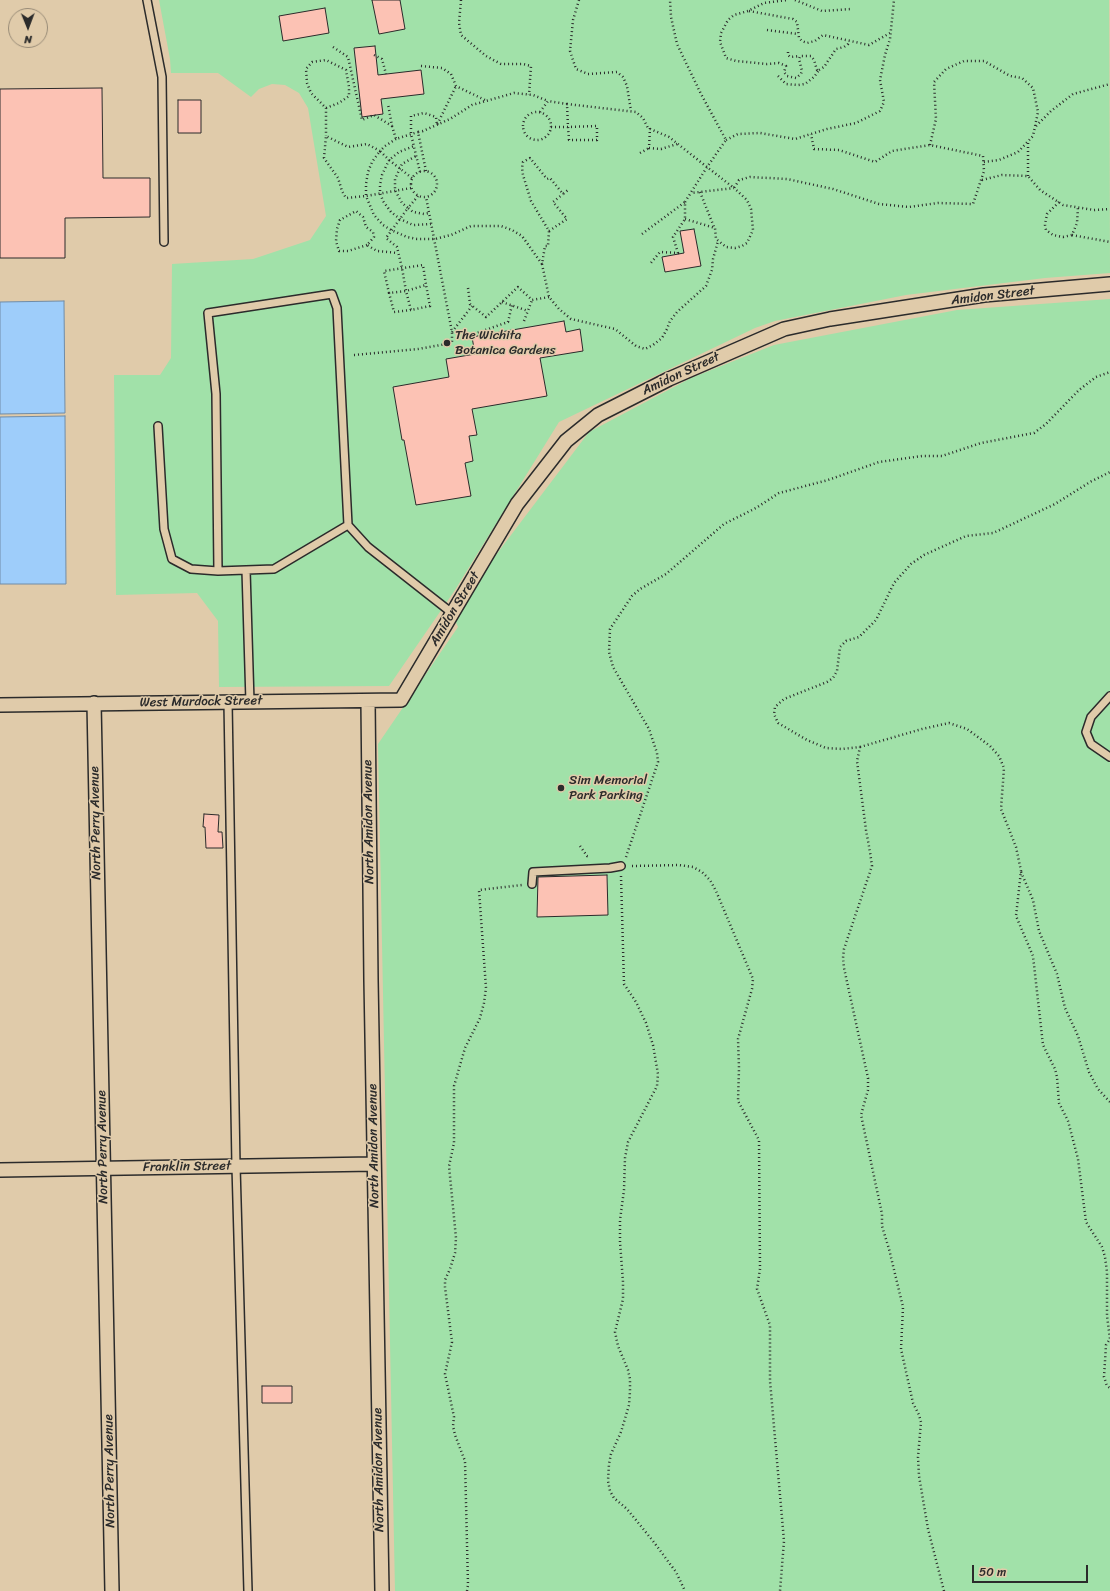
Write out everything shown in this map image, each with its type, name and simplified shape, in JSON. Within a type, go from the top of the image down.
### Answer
[{"type":"street","name":"Amidon Street","points":[[401,700],[517,504],[566,441],[598,415],[669,379],[749,343],[792,327],[830,319],[984,295],[1110,284]]},
{"type":"street","name":"West Murdock Street","points":[[0,705],[401,700]]},
{"type":"street","name":"North Amidon Avenue","points":[[368,701],[374,1164],[382,1591]]},
{"type":"street","name":"North Perry Avenue","points":[[94,703],[112,1591]]},
{"type":"street","name":"Franklin Street","points":[[0,1170],[374,1164]]},
{"type":"lane","points":[[147,0],[162,77],[164,242]]},
{"type":"lane","points":[[218,571],[216,394],[208,313],[332,294],[337,308],[348,525],[368,547],[452,613]]},
{"type":"lane","points":[[158,426],[164,529],[172,559],[191,569],[218,571],[274,569],[348,525]]},
{"type":"lane","points":[[246,570],[250,702]]},
{"type":"lane","points":[[1110,696],[1092,717],[1086,732],[1091,744],[1110,757]]},
{"type":"lane","points":[[228,702],[236,1166],[248,1591]]},
{"type":"lane","points":[[532,884],[533,872],[610,868],[621,866]]},
{"type":"path","points":[[461,0],[459,23],[461,35],[486,56],[501,64],[523,64],[531,66],[529,95]]},
{"type":"path","points":[[579,0],[574,20],[570,51],[576,69],[588,74],[617,72],[623,77],[627,86],[631,112]]},
{"type":"path","points":[[670,0],[671,17],[677,44],[701,94],[726,140]]},
{"type":"path","points":[[787,0],[764,3],[749,11],[734,14],[728,20],[723,29],[720,42],[726,58],[736,61],[767,64],[779,63],[786,66],[784,72],[787,76],[796,78],[802,71],[799,58],[800,56]]},
{"type":"path","points":[[795,0],[822,11],[851,9]]},
{"type":"path","points":[[642,234],[685,202],[726,140],[738,134],[760,133],[795,139],[827,129],[856,123],[880,111],[884,102],[880,80],[891,33],[894,0]]},
{"type":"path","points":[[749,11],[793,19],[797,22],[798,34],[802,41],[807,43],[815,41],[823,35],[869,45],[891,33]]},
{"type":"path","points":[[767,30],[798,34]]},
{"type":"path","points":[[778,76],[786,84],[805,84],[824,67],[836,49],[844,47],[849,41]]},
{"type":"path","points":[[333,47],[348,57],[362,120],[374,115],[392,126]]},
{"type":"path","points":[[788,52],[790,57],[811,56],[817,70],[820,70]]},
{"type":"path","points":[[374,55],[382,59],[386,74]]},
{"type":"path","points":[[326,108],[340,103],[349,96],[346,70],[326,60],[312,62],[306,69],[307,83],[311,93],[326,108],[324,158],[338,178],[346,198],[411,188]]},
{"type":"path","points":[[930,145],[936,119],[934,82],[946,69],[964,61],[984,61],[1010,76],[1022,78],[1032,88],[1038,112],[1033,136],[1018,152],[999,160],[983,162]]},
{"type":"path","points":[[421,66],[442,68],[452,74],[456,86],[437,125]]},
{"type":"path","points":[[1035,127],[1051,111],[1073,94],[1110,84]]},
{"type":"path","points":[[456,86],[487,101]]},
{"type":"path","points":[[542,264],[522,236],[501,226],[470,226],[451,235],[435,239],[417,239],[407,237],[391,230],[383,225],[374,214],[366,196],[368,172],[372,162],[380,152],[396,139],[437,125],[450,119],[472,105],[514,93],[567,104],[636,112],[643,118],[650,128],[669,137],[734,188],[746,200],[751,209],[754,222],[753,230],[747,243],[735,248],[726,246],[716,239],[715,228],[700,192]]},
{"type":"path","points":[[540,113],[548,100]]},
{"type":"path","points":[[388,104],[396,139]]},
{"type":"path","points":[[551,127],[568,127],[597,126],[597,140],[569,140],[568,127],[567,104]]},
{"type":"path","points":[[420,172],[411,134],[411,116],[424,113],[436,117],[437,125]]},
{"type":"path","points":[[540,113],[547,116],[551,123],[551,127],[548,135],[540,140],[535,140],[527,136],[524,128],[525,120],[531,114],[540,113]]},
{"type":"path","points":[[649,148],[650,128]]},
{"type":"path","points":[[418,132],[426,171]]},
{"type":"path","points":[[734,188],[739,180],[750,177],[787,179],[833,189],[879,204],[909,207],[938,203],[973,204],[984,171],[983,156],[930,145],[892,151],[875,162],[839,150],[814,148],[811,134]]},
{"type":"path","points":[[326,136],[348,147],[367,144],[380,152],[412,178]]},
{"type":"path","points":[[1028,142],[1028,176],[1040,190],[1063,204],[1094,210],[1110,209]]},
{"type":"path","points":[[640,153],[649,148],[661,149],[677,144]]},
{"type":"path","points":[[414,146],[398,152],[389,160],[382,175],[380,193],[383,201],[391,212],[400,219],[413,225],[431,224]]},
{"type":"path","points":[[416,156],[407,160],[399,168],[395,178],[395,190],[402,203],[413,212],[424,214],[429,213]]},
{"type":"path","points":[[563,194],[550,178],[547,179],[530,158],[523,162],[523,175],[531,201],[550,231],[548,246],[545,246],[542,264],[549,297],[570,319],[615,329],[636,346],[645,348],[653,345],[662,338],[670,320],[706,286],[712,270],[713,259],[718,241]]},
{"type":"path","points":[[426,171],[434,175],[437,183],[436,191],[426,197],[418,196],[411,188],[412,178],[420,172],[426,171]]},
{"type":"path","points":[[981,180],[1002,175],[1028,176]]},
{"type":"path","points":[[690,193],[734,188]]},
{"type":"path","points":[[550,231],[566,219],[553,202],[568,190]]},
{"type":"path","points":[[411,310],[397,247],[386,238],[418,196]]},
{"type":"path","points":[[354,355],[418,349],[452,343],[452,332],[426,197]]},
{"type":"path","points":[[650,264],[660,252],[678,253],[673,237],[685,219],[685,202]]},
{"type":"path","points":[[1059,202],[1047,214],[1045,225],[1046,230],[1053,235],[1072,235],[1110,242]]},
{"type":"path","points":[[1072,235],[1077,223],[1078,207]]},
{"type":"path","points":[[356,211],[363,216],[366,227],[374,232],[374,237],[367,244],[348,251],[338,251],[336,241],[337,229],[340,220],[356,211]]},
{"type":"path","points":[[685,219],[715,228]]},
{"type":"path","points":[[367,244],[377,251],[398,253]]},
{"type":"path","points":[[423,265],[430,306],[394,312],[384,271],[402,268],[423,265]]},
{"type":"path","points":[[389,293],[426,285]]},
{"type":"path","points":[[468,288],[470,304],[486,317],[518,287],[532,300]]},
{"type":"path","points":[[532,300],[549,297]]},
{"type":"path","points":[[524,321],[532,300]]},
{"type":"path","points":[[502,302],[528,311]]},
{"type":"path","points":[[474,334],[508,322],[512,305]]},
{"type":"path","points":[[452,332],[472,306]]},
{"type":"path","points":[[685,1591],[676,1572],[653,1541],[627,1509],[614,1498],[610,1491],[608,1477],[611,1454],[621,1432],[629,1405],[630,1391],[628,1370],[618,1346],[615,1332],[623,1299],[620,1220],[624,1190],[625,1158],[628,1142],[657,1086],[658,1074],[653,1045],[646,1022],[636,1002],[624,984],[621,866],[628,853],[658,762],[657,753],[649,729],[613,667],[609,652],[610,629],[632,596],[640,589],[666,574],[724,524],[756,508],[778,494],[828,480],[879,462],[922,456],[942,456],[981,443],[1034,433],[1046,424],[1079,390],[1096,377],[1110,372]]},
{"type":"path","points":[[1110,472],[1090,482],[1055,504],[1006,527],[993,533],[966,536],[924,555],[911,564],[894,583],[876,620],[866,632],[846,641],[840,647],[837,671],[833,678],[827,682],[784,699],[775,707],[774,714],[778,723],[807,740],[826,748],[842,749],[860,747],[922,729],[949,723],[967,729],[990,746],[999,756],[1004,768],[1001,809],[1016,847],[1021,871],[1033,900],[1039,930],[1057,974],[1065,1008],[1078,1036],[1089,1072],[1098,1089],[1110,1102]]},
{"type":"path","points":[[860,747],[857,761],[872,866],[844,949],[843,958],[868,1078],[868,1090],[861,1115],[882,1214],[882,1226],[890,1249],[903,1307],[901,1349],[913,1403],[921,1422],[918,1457],[919,1476],[928,1529],[944,1591]]},
{"type":"path","points":[[621,866],[679,865],[693,867],[702,872],[710,880],[716,890],[753,979],[752,989],[738,1039],[738,1101],[759,1140],[760,1269],[757,1289],[770,1325],[770,1381],[784,1541],[780,1591]]},
{"type":"path","points":[[1021,871],[1016,916],[1032,956],[1043,1045],[1055,1069],[1059,1103],[1068,1121],[1078,1159],[1086,1222],[1102,1247],[1105,1257],[1107,1272],[1107,1316],[1110,1339],[1106,1345],[1104,1377],[1107,1386],[1110,1388]]},
{"type":"path","points":[[467,1591],[465,1461],[453,1426],[454,1417],[446,1374],[452,1342],[445,1280],[455,1253],[456,1238],[449,1166],[454,1143],[454,1086],[465,1048],[480,1018],[486,988],[479,890],[532,884]]},
{"type":"green space","name":"The Wichita Botanica Gardens","points":[[159,0],[1109,0],[1110,273],[1045,278],[906,295],[775,321],[755,328],[559,422],[455,590],[389,686],[219,687],[218,621],[197,593],[116,595],[114,375],[160,375],[171,358],[172,264],[253,259],[310,240],[326,216],[308,108],[299,93],[285,85],[272,84],[259,89],[251,97],[218,73],[171,73],[170,59]]},
{"type":"green space","points":[[1110,299],[1110,1591],[395,1591],[378,744],[458,627],[452,613],[589,432],[691,378],[774,345],[957,310]]},
{"type":"water","points":[[64,301],[65,413],[0,414],[0,302]]},
{"type":"water","points":[[65,416],[66,584],[0,584],[0,417]]},
{"type":"building","points":[[372,0],[400,0],[405,29],[379,34]]},
{"type":"building","points":[[325,8],[329,33],[283,41],[279,16]]},
{"type":"building","points":[[375,46],[378,75],[421,70],[424,94],[381,99],[383,114],[362,117],[354,48]]},
{"type":"building","points":[[102,88],[103,178],[150,178],[150,217],[65,218],[65,258],[0,258],[0,89]]},
{"type":"building","points":[[178,100],[201,100],[201,133],[178,133]]},
{"type":"building","points":[[694,229],[701,266],[665,272],[662,257],[684,253],[680,231]]},
{"type":"building","points":[[564,321],[566,332],[580,329],[583,351],[540,358],[547,396],[472,409],[477,435],[469,436],[473,461],[465,463],[471,496],[416,505],[404,440],[402,440],[393,387],[449,377],[446,359],[475,354],[472,337]]},
{"type":"building","points":[[204,814],[219,815],[218,832],[222,832],[223,848],[206,848],[205,827],[203,827]]},
{"type":"building","points":[[607,875],[608,915],[537,917],[538,877]]},
{"type":"building","points":[[262,1386],[292,1386],[292,1403],[262,1403]]},
{"type":"place","name":"The Wichita Botanica Gardens","points":[[447,343]]},
{"type":"place","name":"Sim Memorial Park Parking","points":[[561,788]]}]
